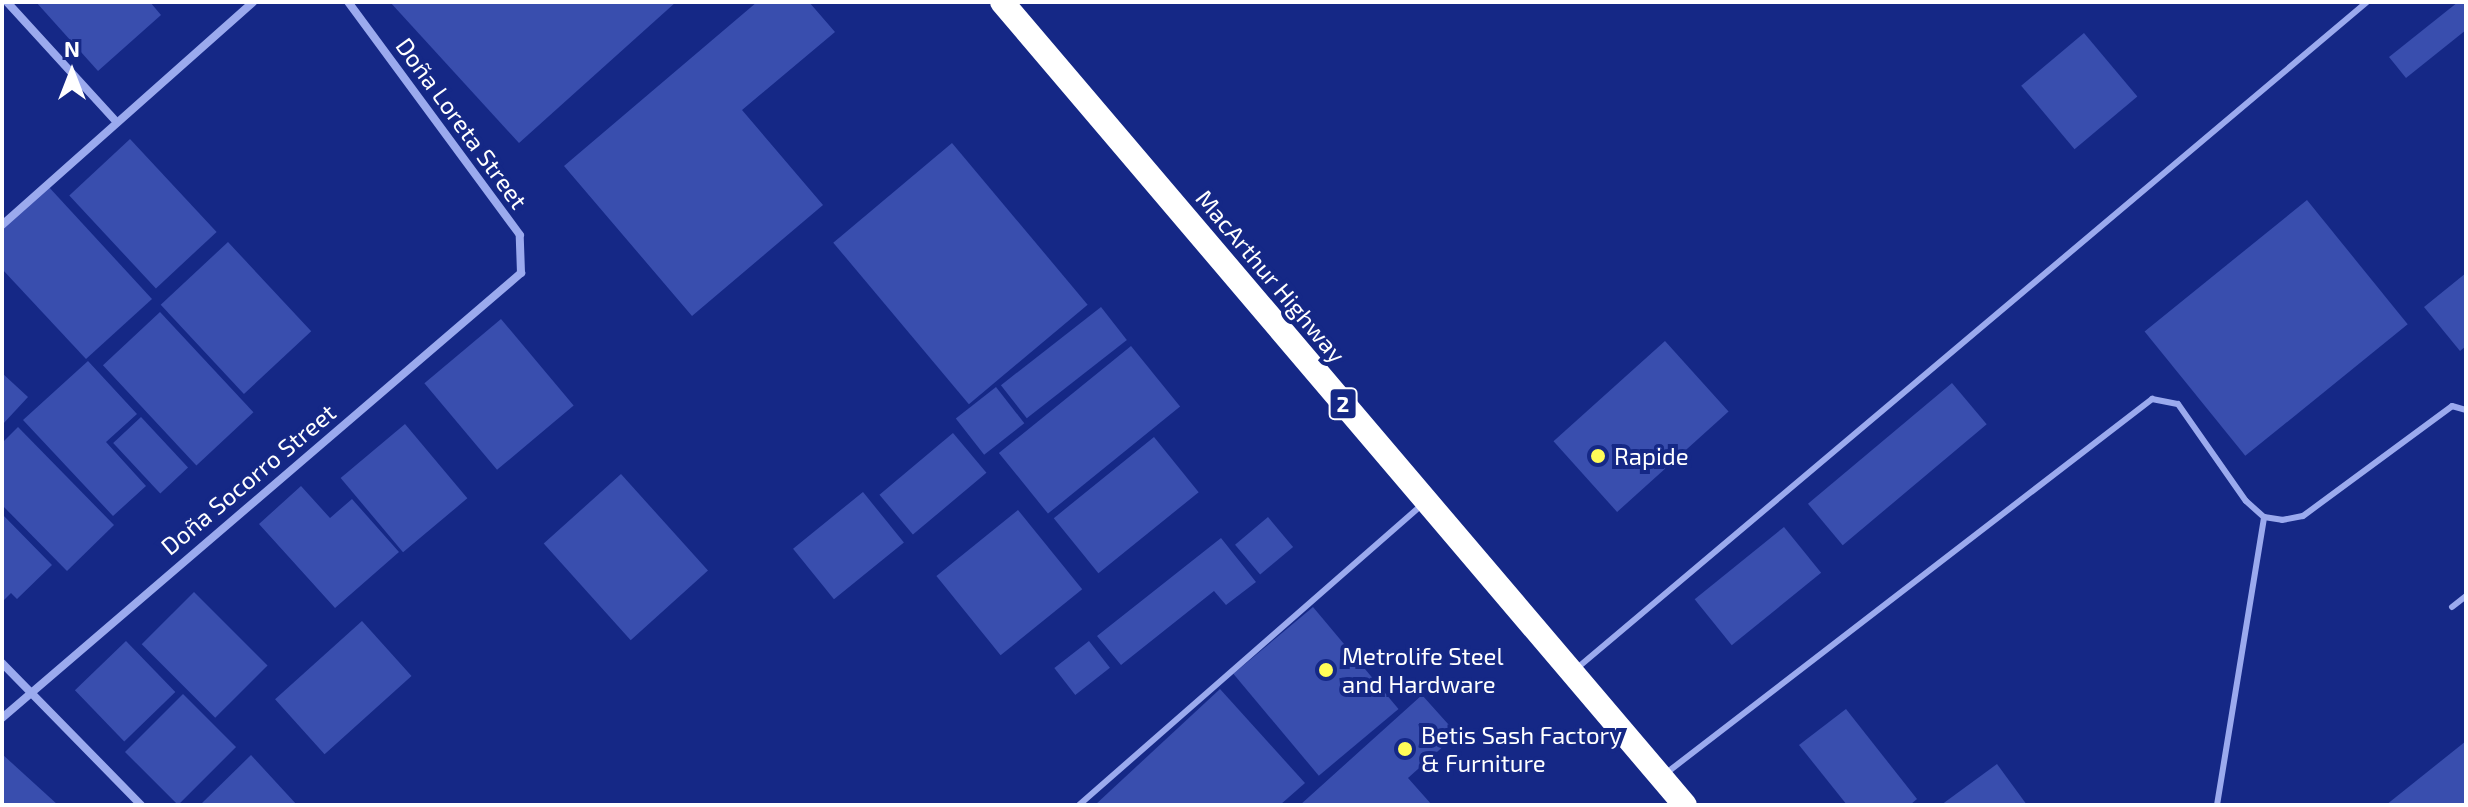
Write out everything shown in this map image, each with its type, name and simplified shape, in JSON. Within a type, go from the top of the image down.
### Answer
[{"type":"highway","name":"MacArthur Highway","points":[[1002,2],[1685,805]]},
{"type":"street","points":[[7,2],[114,119]]},
{"type":"street","points":[[2,225],[114,119],[253,2]]},
{"type":"street","name":"Doña Loreta Street","points":[[348,2],[520,235],[521,273]]},
{"type":"street","name":"Doña Socorro Street","points":[[2,718],[521,273]]},
{"type":"street","points":[[2,663],[141,805]]},
{"type":"lane","points":[[1573,671],[2367,2]]},
{"type":"lane","points":[[1661,777],[2152,399],[2178,404],[2264,517],[2217,805]]},
{"type":"lane","points":[[2264,517],[2303,516],[2452,406],[2466,410]]},
{"type":"lane","points":[[1079,805],[1426,501]]},
{"type":"lane","points":[[2452,607],[2466,596]]},
{"type":"building","points":[[36,2],[150,2],[161,15],[98,71]]},
{"type":"building","points":[[390,2],[676,2],[519,143]]},
{"type":"building","points":[[757,2],[809,2],[835,32],[742,110],[823,205],[692,316],[564,166]]},
{"type":"building","points":[[2458,2],[2466,2],[2466,30],[2406,78],[2389,57]]},
{"type":"building","points":[[2084,33],[2137,97],[2075,149],[2021,86]]},
{"type":"building","points":[[130,139],[217,232],[156,288],[69,196]]},
{"type":"building","points":[[952,143],[1088,305],[969,404],[833,243]]},
{"type":"building","points":[[47,185],[152,299],[86,359],[2,269],[2,227]]},
{"type":"building","points":[[2307,200],[2408,324],[2245,456],[2145,332]]},
{"type":"building","points":[[228,242],[311,331],[244,394],[161,305]]},
{"type":"building","points":[[2466,273],[2466,346],[2460,351],[2424,307]]},
{"type":"building","points":[[1101,307],[1127,340],[1027,418],[1001,385]]},
{"type":"building","points":[[160,312],[253,412],[196,465],[103,365]]},
{"type":"building","points":[[501,319],[574,406],[497,470],[424,383]]},
{"type":"building","points":[[1665,341],[1729,412],[1617,512],[1554,441]]},
{"type":"building","points":[[1131,346],[1180,407],[1048,514],[999,453]]},
{"type":"building","points":[[88,361],[137,414],[106,442],[146,486],[113,516],[23,420]]},
{"type":"building","points":[[2,373],[28,397],[2,425]]},
{"type":"building","points":[[1952,383],[1987,424],[1843,545],[1808,504]]},
{"type":"building","points":[[996,387],[1024,423],[984,455],[956,418]]},
{"type":"building","points":[[141,417],[188,467],[160,493],[113,443]]},
{"type":"building","points":[[405,424],[467,498],[403,552],[341,478]]},
{"type":"building","points":[[18,427],[114,525],[67,571],[2,505],[2,443]]},
{"type":"building","points":[[953,433],[986,473],[913,535],[879,495]]},
{"type":"building","points":[[1154,437],[1199,492],[1098,573],[1054,518]]},
{"type":"building","points":[[621,474],[708,571],[631,640],[544,544]]},
{"type":"building","points":[[301,486],[330,518],[352,499],[399,552],[335,608],[259,524]]},
{"type":"building","points":[[863,492],[904,543],[834,599],[793,549]]},
{"type":"building","points":[[1018,510],[1082,589],[1001,655],[936,576]]},
{"type":"building","points":[[2,514],[52,565],[17,599],[11,593],[2,602]]},
{"type":"building","points":[[1268,517],[1293,547],[1260,575],[1235,545]]},
{"type":"building","points":[[1784,527],[1821,573],[1732,645],[1695,599]]},
{"type":"building","points":[[1221,538],[1256,582],[1226,605],[1214,591],[1121,665],[1097,636]]},
{"type":"building","points":[[194,592],[268,666],[215,718],[142,644]]},
{"type":"building","points":[[1313,607],[1398,709],[1319,776],[1233,674]]},
{"type":"building","points":[[362,621],[412,676],[325,754],[275,699]]},
{"type":"building","points":[[126,641],[175,692],[124,741],[75,690]]},
{"type":"building","points":[[1089,641],[1110,668],[1075,695],[1054,668]]},
{"type":"building","points":[[1220,689],[1305,783],[1280,805],[1095,805]]},
{"type":"building","points":[[183,694],[236,747],[178,805],[125,752]]},
{"type":"building","points":[[1422,695],[1457,734],[1408,778],[1432,805],[1300,805]]},
{"type":"building","points":[[1846,709],[1917,799],[1910,805],[1847,805],[1799,745]]},
{"type":"building","points":[[2466,741],[2466,805],[2386,805]]},
{"type":"building","points":[[2,754],[58,805],[2,805]]},
{"type":"building","points":[[251,755],[297,805],[200,805]]},
{"type":"building","points":[[1997,764],[2027,805],[1941,805]]},
{"type":"place","name":"Rapide","points":[[1598,456]]},
{"type":"place","name":"Metrolife Steel and Hardware","points":[[1326,670]]},
{"type":"place","name":"Betis Sash Factory & Furniture","points":[[1405,749]]}]
